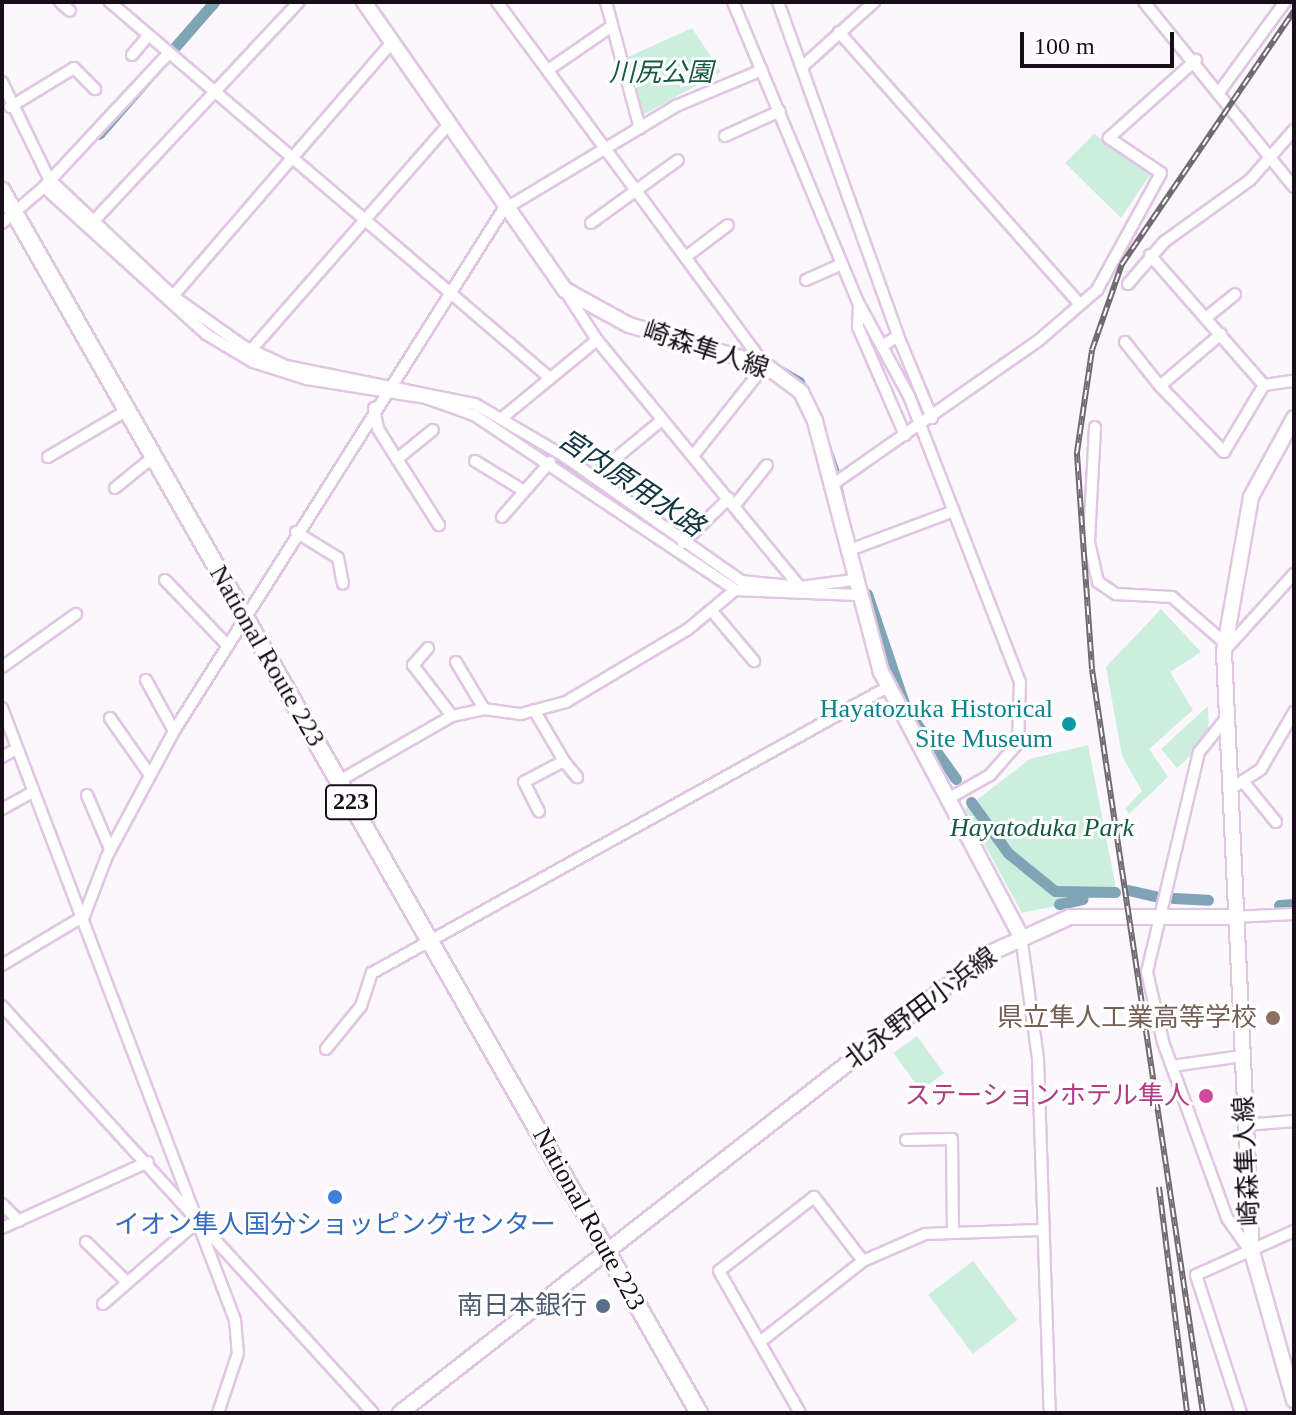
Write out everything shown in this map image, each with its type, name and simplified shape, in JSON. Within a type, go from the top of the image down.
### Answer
[{"type":"highway","name":"National Route 223","points":[[2,191],[8,218],[126,411],[433,941],[699,1413]]},
{"type":"main road","name":"崎森隼人線","points":[[364,2],[503,210],[565,290],[629,325],[765,365],[801,392],[832,485],[855,588],[888,687],[953,796],[1021,936]]},
{"type":"main road","points":[[1233,917],[1224,647],[1251,497],[1294,418]]},
{"type":"main road","name":"北永野田小浜線","points":[[400,1413],[418,1408],[948,982],[1021,936],[1070,917],[1161,912],[1233,917]]},
{"type":"main road","name":"崎森隼人線","points":[[1233,917],[1252,1252],[1294,1400]]},
{"type":"street","points":[[60,2],[70,11]]},
{"type":"street","points":[[110,2],[363,226],[445,296],[550,378]]},
{"type":"street","points":[[89,226],[299,2]]},
{"type":"street","points":[[497,2],[765,365],[693,456]]},
{"type":"street","points":[[606,2],[640,129]]},
{"type":"street","points":[[733,2],[859,304],[920,425],[1020,682],[1024,722],[1009,757],[953,796]]},
{"type":"street","points":[[778,2],[898,336],[932,418]]},
{"type":"street","points":[[803,66],[874,2]]},
{"type":"street","points":[[1144,2],[1196,60],[1294,187]]},
{"type":"street","points":[[1220,91],[1285,2]]},
{"type":"street","points":[[548,70],[612,26]]},
{"type":"street","points":[[839,32],[1080,304]]},
{"type":"street","points":[[132,55],[147,37]]},
{"type":"street","points":[[173,296],[391,43]]},
{"type":"street","points":[[8,218],[46,183],[167,55]]},
{"type":"street","points":[[832,485],[932,418],[1097,290],[1161,173],[1109,138],[1196,60]]},
{"type":"street","points":[[10,107],[74,68],[95,89]]},
{"type":"street","points":[[2,965],[84,916],[110,849],[174,731],[387,387],[503,210],[640,129],[762,70]]},
{"type":"street","points":[[2,82],[10,107],[46,183],[89,226],[231,350],[307,379],[443,393],[502,418],[593,477],[741,581],[855,588]]},
{"type":"street","points":[[725,136],[780,111]]},
{"type":"street","points":[[252,349],[363,226],[447,126]]},
{"type":"street","points":[[1128,284],[1150,255],[1270,157],[1294,130]]},
{"type":"street","points":[[591,223],[678,160]]},
{"type":"street","points":[[687,256],[728,225]]},
{"type":"street","points":[[89,226],[173,296],[252,349],[319,374],[387,387],[474,415],[550,462],[735,590],[855,588]]},
{"type":"street","points":[[1150,255],[1264,385]]},
{"type":"street","points":[[806,280],[842,264]]},
{"type":"street","points":[[565,290],[597,340],[800,587]]},
{"type":"street","points":[[1207,317],[1235,294]]},
{"type":"street","points":[[859,304],[858,327],[905,435]]},
{"type":"street","points":[[1160,386],[1221,334]]},
{"type":"street","points":[[882,346],[898,336]]},
{"type":"street","points":[[502,418],[597,340]]},
{"type":"street","points":[[1125,342],[1160,386],[1224,452],[1264,385]]},
{"type":"street","points":[[1264,385],[1294,381]]},
{"type":"street","points":[[374,408],[397,459],[439,525]]},
{"type":"street","points":[[48,457],[126,411]]},
{"type":"street","points":[[593,477],[662,420]]},
{"type":"street","points":[[1095,427],[1089,542],[1098,582],[1116,594],[1172,597],[1224,647],[1294,574]]},
{"type":"street","points":[[397,459],[433,430]]},
{"type":"street","points":[[115,488],[153,457]]},
{"type":"street","points":[[475,461],[524,491]]},
{"type":"street","points":[[502,517],[550,462]]},
{"type":"street","points":[[683,543],[732,502],[767,465]]},
{"type":"street","points":[[847,551],[954,511]]},
{"type":"street","points":[[296,532],[338,558],[343,584]]},
{"type":"street","points":[[165,580],[228,646]]},
{"type":"street","points":[[339,781],[452,716],[484,709],[534,710],[566,702],[711,610],[735,590]]},
{"type":"street","points":[[711,610],[754,661]]},
{"type":"street","points":[[2,667],[76,614]]},
{"type":"street","points":[[428,648],[413,665],[452,716]]},
{"type":"street","points":[[456,662],[484,709]]},
{"type":"street","points":[[146,680],[174,731]]},
{"type":"street","points":[[326,1049],[361,1006],[372,973],[888,687]]},
{"type":"street","points":[[2,708],[14,750],[84,916],[238,1334],[218,1413]]},
{"type":"street","points":[[534,710],[577,777]]},
{"type":"street","points":[[1229,790],[1245,784],[1294,712]]},
{"type":"street","points":[[1228,716],[1199,752],[1147,972],[1172,1066],[1227,1218],[1252,1252]]},
{"type":"street","points":[[110,718],[150,775]]},
{"type":"street","points":[[2,757],[14,750]]},
{"type":"street","points":[[539,811],[524,782],[564,761]]},
{"type":"street","points":[[1245,784],[1276,822]]},
{"type":"street","points":[[2,809],[31,793]]},
{"type":"street","points":[[87,795],[110,849]]},
{"type":"street","points":[[1233,917],[1294,914]]},
{"type":"street","points":[[1021,936],[1038,1059],[1040,1230],[1050,1413]]},
{"type":"street","points":[[2,1006],[148,1162],[373,1413]]},
{"type":"street","points":[[1172,1066],[1242,1056]]},
{"type":"street","points":[[1245,1125],[1294,1121]]},
{"type":"street","points":[[906,1140],[952,1139],[953,1233]]},
{"type":"street","points":[[2,1228],[148,1162]]},
{"type":"street","points":[[800,1413],[719,1271],[814,1197],[863,1261]]},
{"type":"street","points":[[2,1204],[19,1221]]},
{"type":"street","points":[[103,1304],[198,1221]]},
{"type":"street","points":[[760,1342],[863,1261],[925,1234],[1040,1230]]},
{"type":"street","points":[[1241,1413],[1195,1279],[1294,1231]]},
{"type":"street","points":[[86,1242],[127,1282]]},
{"type":"green space","name":"川尻公園","points":[[692,28],[721,72],[643,115],[633,100],[628,57]]},
{"type":"green space","points":[[1094,134],[1152,172],[1121,218],[1065,163]]},
{"type":"green space","points":[[1161,609],[1201,652],[1170,672],[1193,710],[1149,749],[1168,777],[1129,814],[1125,809],[1142,791],[1122,756],[1106,667]]},
{"type":"green space","points":[[1208,706],[1209,739],[1177,768],[1161,749]]},
{"type":"green space","name":"Hayatoduka Park","points":[[1088,745],[1117,893],[1022,913],[965,809],[1030,759]]},
{"type":"green space","points":[[917,1036],[944,1073],[921,1090],[894,1053]]},
{"type":"green space","points":[[973,1261],[1018,1320],[973,1354],[928,1295]]},
{"type":"waterway","points":[[99,134],[214,2]]},
{"type":"waterway","points":[[373,2],[382,16]]},
{"type":"waterway","points":[[386,22],[434,90]]},
{"type":"waterway","points":[[565,279],[584,293]]},
{"type":"waterway","points":[[713,342],[752,353]]},
{"type":"waterway","points":[[767,359],[802,379],[817,411]]},
{"type":"waterway","name":"宮内原用水路","points":[[520,435],[663,537]]},
{"type":"waterway","points":[[826,437],[838,471]]},
{"type":"waterway","points":[[841,488],[848,521]]},
{"type":"waterway","name":"宮内原用水路","points":[[867,594],[906,709],[956,779]]},
{"type":"waterway","name":"宮内原用水路","points":[[971,802],[1008,853],[1055,891],[1115,892]]},
{"type":"waterway","name":"宮内原用水路","points":[[1128,890],[1158,897]]},
{"type":"waterway","name":"宮内原用水路","points":[[1173,898],[1208,900]]},
{"type":"waterway","name":"宮内原用水路","points":[[1059,904],[1082,899]]},
{"type":"waterway","name":"宮内原用水路","points":[[1279,905],[1294,904]]},
{"type":"railway","points":[[1203,1413],[1092,669],[1077,452],[1092,350],[1122,264],[1294,11]]},
{"type":"railway","points":[[1159,1187],[1187,1413]]},
{"type":"place","name":"Hayatozuka Historical Site Museum","points":[[1069,724]]},
{"type":"place","name":"県立隼人工業高等学校","points":[[1273,1018]]},
{"type":"place","name":"ステーションホテル隼人","points":[[1206,1096]]},
{"type":"place","name":"イオン隼人国分ショッピングセンター","points":[[335,1197]]},
{"type":"place","name":"南日本銀行","points":[[603,1306]]}]
